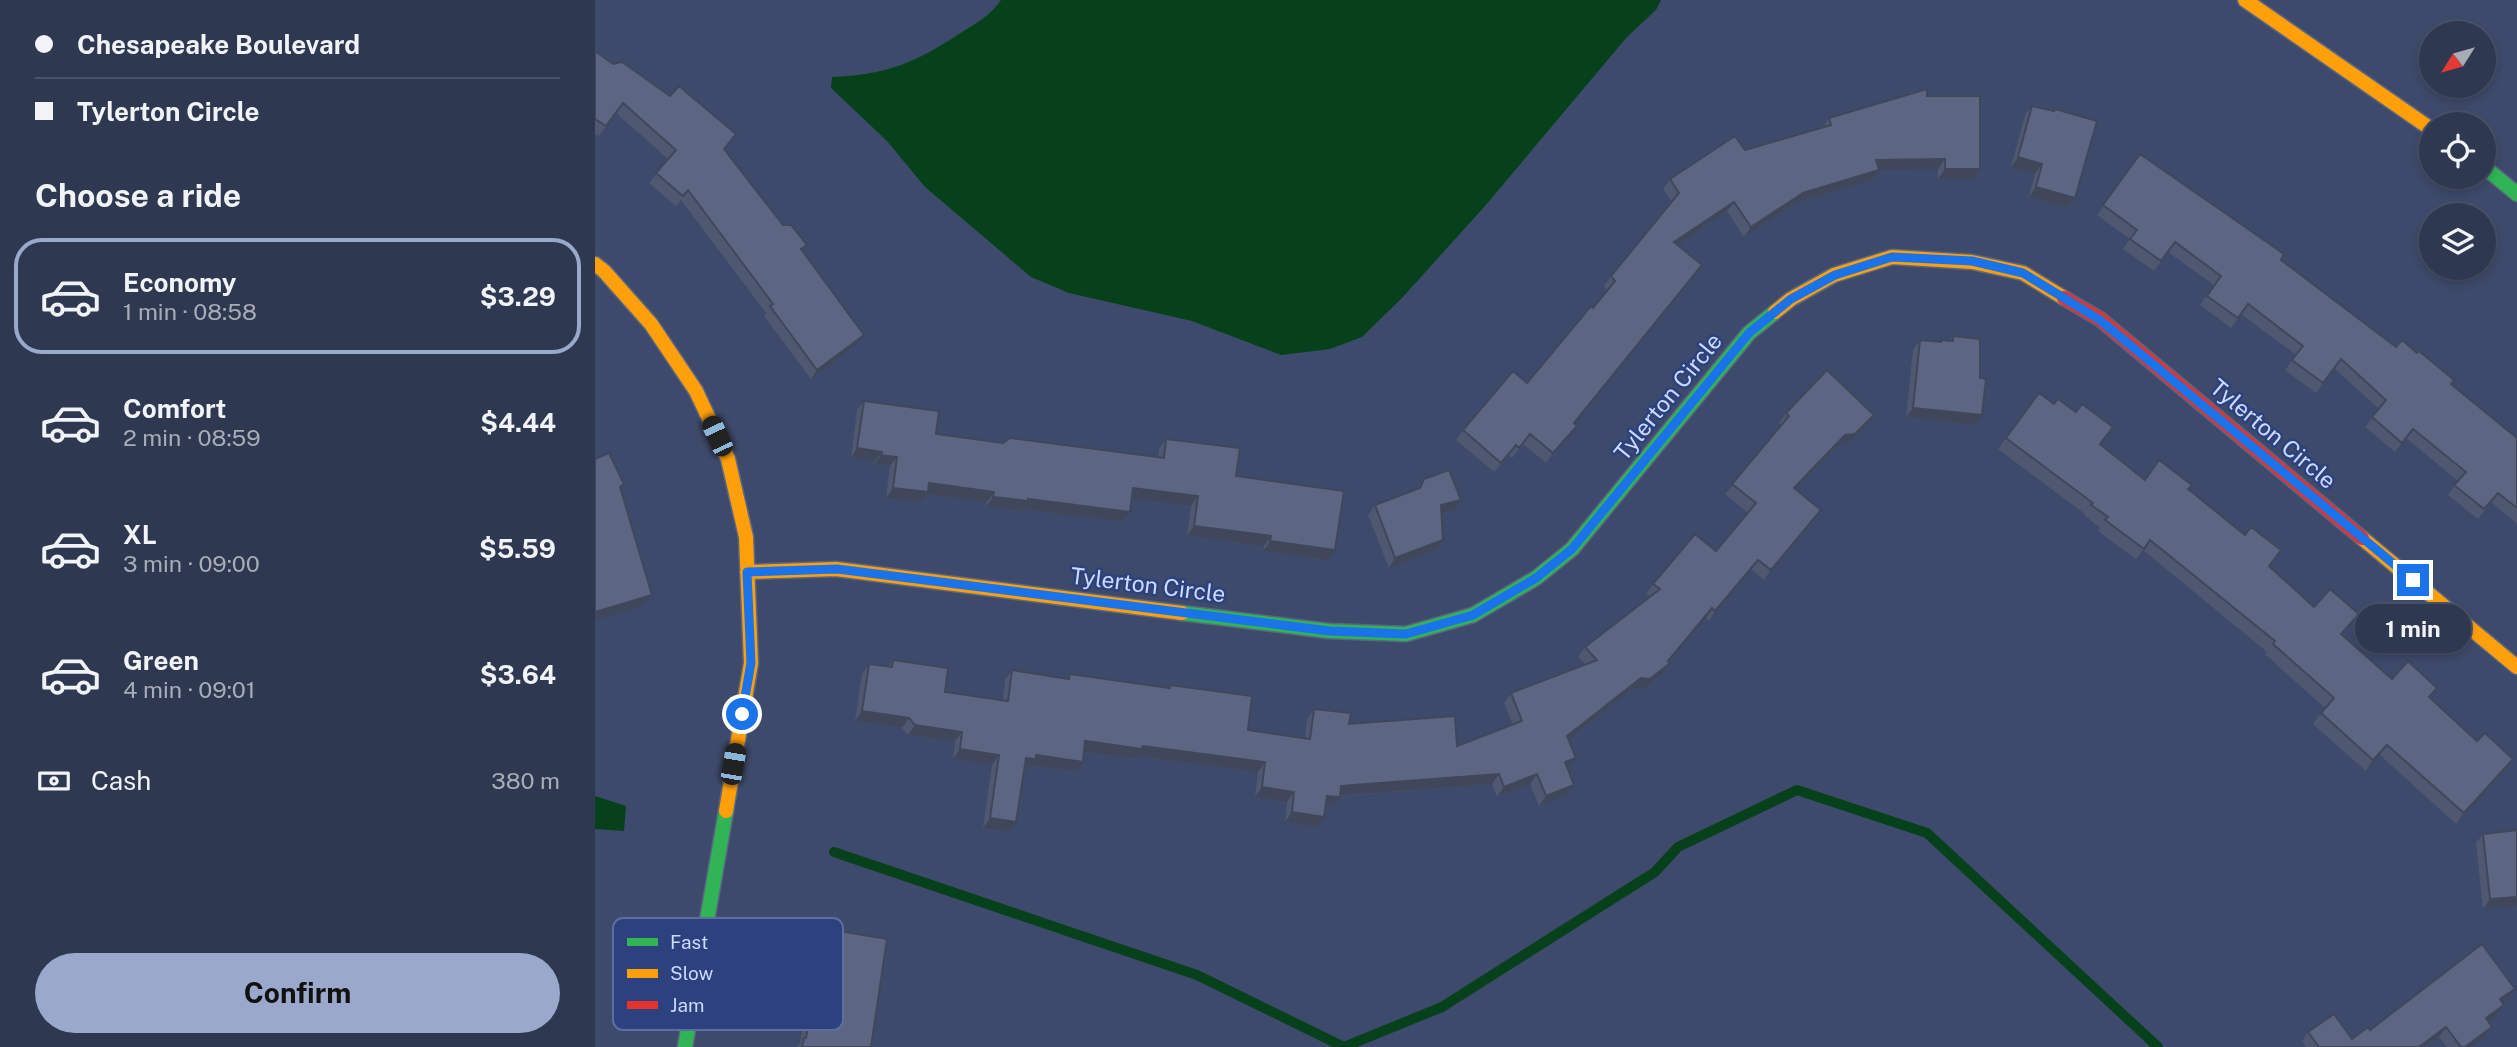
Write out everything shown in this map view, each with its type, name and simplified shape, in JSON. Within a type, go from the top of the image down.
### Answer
[{"type":"street","points":[[2245,0],[2419,121]]},
{"type":"street","points":[[2496,177],[2517,194]]},
{"type":"street","name":"Tylerton Circle","points":[[747,572],[837,569],[1329,631],[1406,634],[1473,615],[1536,578],[1572,549],[1749,333],[1791,299],[1835,275],[1892,257],[1972,261],[2023,273],[2100,320],[2517,667]]},
{"type":"street","points":[[595,264],[651,324],[696,391],[727,459],[746,537],[751,663],[707,918]]},
{"type":"shaded area","points":[[1001,0],[1661,0],[1656,10],[1627,37],[1485,206],[1402,298],[1362,337],[1330,349],[1281,355],[1192,321],[1069,293],[1031,277],[925,187],[887,141],[831,88],[832,77],[884,70],[928,53],[982,19]]},
{"type":"shaded area","points":[[595,796],[626,806],[624,831],[595,829]]},
{"type":"building","points":[[595,51],[613,64],[622,62],[670,96],[679,86],[736,134],[724,149],[783,225],[791,225],[807,245],[801,249],[864,335],[817,370],[770,306],[773,304],[688,190],[683,196],[656,173],[676,150],[623,103],[606,126],[595,119]]},
{"type":"building","points":[[1927,89],[1927,96],[1980,96],[1980,169],[1945,169],[1945,159],[1876,160],[1879,170],[1803,193],[1751,227],[1734,202],[1674,242],[1702,265],[1574,423],[1577,426],[1553,453],[1530,434],[1519,448],[1516,445],[1501,463],[1463,430],[1513,371],[1527,383],[1591,306],[1593,308],[1615,281],[1611,276],[1679,193],[1670,179],[1735,136],[1745,150],[1831,125],[1829,118]]},
{"type":"building","points":[[2032,106],[2054,111],[2055,109],[2097,121],[2075,198],[2036,187],[2042,164],[2018,157]]},
{"type":"building","points":[[2140,154],[2284,254],[2281,260],[2396,347],[2402,340],[2417,353],[2419,351],[2454,380],[2451,384],[2517,438],[2517,508],[2498,493],[2484,509],[2454,485],[2466,472],[2413,429],[2402,443],[2372,417],[2386,400],[2341,359],[2323,383],[2292,360],[2303,346],[2248,304],[2238,318],[2207,296],[2221,276],[2175,242],[2161,261],[2130,239],[2137,230],[2103,205]]},
{"type":"building","points":[[1953,336],[1980,339],[1980,378],[1986,379],[1982,415],[1913,408],[1920,340],[1953,341]]},
{"type":"building","points":[[1827,370],[1874,415],[1855,434],[1845,435],[1794,488],[1821,510],[1771,570],[1758,560],[1715,611],[1712,608],[1668,661],[1670,663],[1650,679],[1641,678],[1567,736],[1576,758],[1565,762],[1574,785],[1546,796],[1537,774],[1504,787],[1499,774],[1341,786],[1340,797],[1327,796],[1324,817],[1292,812],[1294,792],[1262,787],[1265,762],[1085,741],[1083,762],[1036,755],[1036,759],[1026,758],[1016,822],[990,818],[999,755],[960,749],[962,732],[915,725],[909,718],[862,711],[869,664],[892,667],[893,660],[948,668],[945,692],[1008,701],[1012,670],[1069,679],[1070,674],[1252,696],[1248,730],[1310,739],[1314,709],[1351,713],[1349,724],[1455,716],[1457,746],[1522,721],[1511,693],[1597,660],[1585,647],[1660,589],[1653,584],[1695,534],[1716,551],[1756,503],[1732,484],[1789,416],[1786,413]]},
{"type":"building","points":[[2039,393],[2054,404],[2058,399],[2076,412],[2082,404],[2113,427],[2100,444],[2145,480],[2159,460],[2192,485],[2188,489],[2245,535],[2251,527],[2281,550],[2269,566],[2314,607],[2330,589],[2359,614],[2341,634],[2392,679],[2408,661],[2437,688],[2429,697],[2477,741],[2485,733],[2513,759],[2464,813],[2387,745],[2373,760],[2321,713],[2334,698],[2273,644],[2275,641],[2150,540],[2144,549],[2105,520],[2108,517],[2091,505],[2093,503],[2006,438]]},
{"type":"building","points":[[864,401],[939,411],[936,434],[1003,443],[1010,438],[1164,458],[1166,439],[1240,448],[1236,476],[1344,491],[1335,550],[1270,541],[1271,536],[1194,526],[1198,496],[1133,488],[1130,512],[993,497],[994,492],[929,483],[928,492],[893,488],[897,457],[857,448]]},
{"type":"building","points":[[609,453],[624,484],[620,487],[652,595],[595,612],[595,459]]},
{"type":"building","points":[[1449,470],[1461,500],[1441,505],[1443,540],[1395,558],[1375,505],[1420,488],[1424,479]]},
{"type":"building","points":[[2517,830],[2517,897],[2490,899],[2483,834]]},
{"type":"building","points":[[843,932],[887,939],[871,1047],[802,1047],[807,1030],[843,1030]]},
{"type":"building","points":[[2482,944],[2515,989],[2500,999],[2504,1005],[2486,1018],[2492,1027],[2465,1047],[2461,1047],[2446,1027],[2419,1047],[2319,1047],[2308,1032],[2334,1014],[2352,1039],[2368,1027],[2370,1030]]},
{"type":"waterway","points":[[834,852],[1197,975],[1344,1047],[1442,1007],[1655,872],[1678,847],[1797,790],[1927,833],[2158,1047]]},
{"type":"traffic: fast","points":[[2496,177],[2517,194]]},
{"type":"traffic: fast","points":[[1182,613],[1329,631],[1406,634],[1473,615],[1536,578],[1572,549],[1749,333],[1775,312]]},
{"type":"traffic: fast","points":[[707,918],[726,811]]},
{"type":"traffic: fast","points":[[685,1047],[688,1030]]},
{"type":"traffic: slow","points":[[2245,0],[2419,121]]},
{"type":"traffic: slow","points":[[1775,312],[1791,299],[1834,275],[1892,257],[1972,262],[2023,273],[2064,298]]},
{"type":"traffic: slow","points":[[595,264],[651,324],[696,391],[728,459],[746,537],[751,663],[726,811]]},
{"type":"traffic: slow","points":[[2362,538],[2517,667]]},
{"type":"traffic: slow","points":[[747,572],[836,569],[1182,613]]},
{"type":"traffic: jam","points":[[2064,298],[2100,319],[2362,538]]},
{"type":"route","points":[[742,714],[751,663],[747,572],[837,569],[1329,631],[1406,634],[1473,615],[1536,578],[1572,549],[1749,333],[1791,299],[1835,275],[1892,257],[1972,261],[2023,273],[2100,320],[2413,580]]}]
